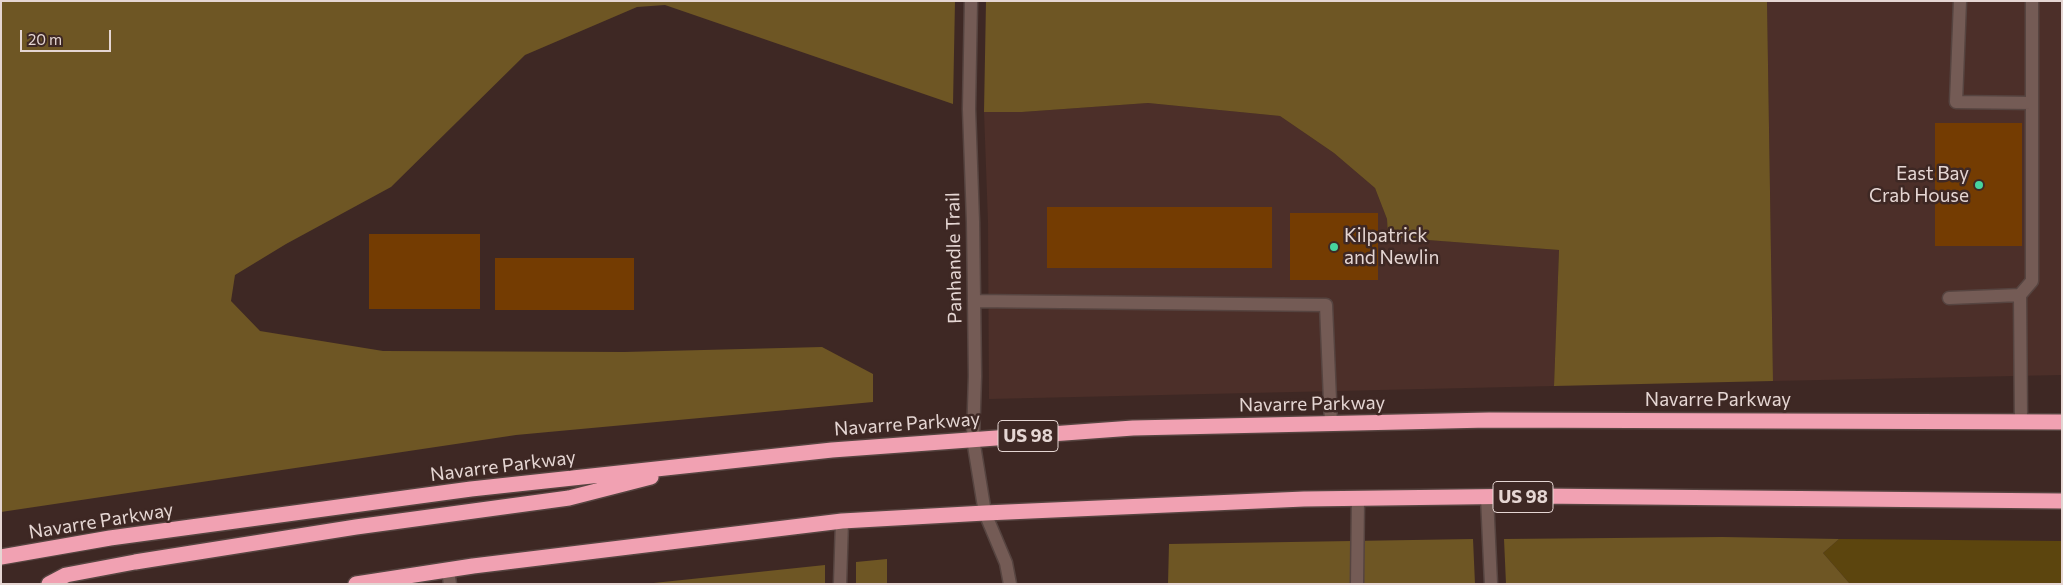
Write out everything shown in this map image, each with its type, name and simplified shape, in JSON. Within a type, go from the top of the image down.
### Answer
[{"type":"highway","name":"Navarre Parkway","points":[[1,557],[110,538],[461,490],[832,450],[1133,428],[1489,420],[2062,422]]},
{"type":"highway","points":[[49,584],[66,575],[136,562],[356,527],[569,498],[701,464]]},
{"type":"highway","name":"US 98","points":[[356,584],[449,577],[842,521],[985,513],[1358,499],[1487,497],[2062,501]]},
{"type":"street","name":"Panhandle Trail","points":[[971,1],[969,108],[974,301],[973,439],[985,513],[1006,563],[1010,584]]},
{"type":"street","points":[[1960,1],[1956,102],[2032,104]]},
{"type":"street","points":[[2021,422],[2020,295],[2032,281],[2032,1]]},
{"type":"street","points":[[1949,298],[2020,295]]},
{"type":"street","points":[[974,301],[1326,305],[1331,424]]},
{"type":"street","points":[[1487,497],[1491,584]]},
{"type":"street","points":[[1357,584],[1358,499]]},
{"type":"street","points":[[840,584],[842,521]]},
{"type":"shaded area","points":[[1,1],[955,1],[953,104],[665,5],[637,7],[525,55],[391,187],[286,244],[235,275],[231,301],[260,331],[383,351],[624,352],[822,347],[873,374],[873,402],[516,435],[1,512]]},
{"type":"shaded area","points":[[986,1],[1767,1],[1773,381],[1554,386],[1559,250],[1388,237],[1387,219],[1375,188],[1334,153],[1280,116],[1148,103],[1022,112],[984,112]]},
{"type":"shaded area","points":[[1767,1],[2062,1],[2062,375],[1773,381]]},
{"type":"shaded area","points":[[1148,103],[1280,116],[1334,153],[1375,188],[1387,219],[1388,237],[1559,250],[1554,386],[989,399],[988,222],[984,112],[1022,112]]},
{"type":"shaded area","points":[[1722,537],[1839,539],[1823,553],[1850,584],[1506,584],[1504,539]]},
{"type":"shaded area","points":[[1473,539],[1475,584],[1168,584],[1169,544]]},
{"type":"shaded area","points":[[1839,539],[2062,541],[2062,584],[1850,584],[1823,553]]},
{"type":"shaded area","points":[[887,559],[887,584],[856,584],[856,562]]},
{"type":"shaded area","points":[[825,565],[825,584],[644,584]]},
{"type":"building","name":"East Bay Crab House","points":[[1935,123],[2022,123],[2022,246],[1935,246]]},
{"type":"building","points":[[1047,207],[1272,207],[1272,268],[1047,268]]},
{"type":"building","name":"Kilpatrick and Newlin","points":[[1290,213],[1378,213],[1378,280],[1290,280]]},
{"type":"building","points":[[369,234],[480,234],[480,309],[369,309]]},
{"type":"building","points":[[495,258],[634,258],[634,310],[495,310]]},
{"type":"place","name":"East Bay Crab House","points":[[1979,185]]},
{"type":"place","name":"Kilpatrick and Newlin","points":[[1334,247]]}]
